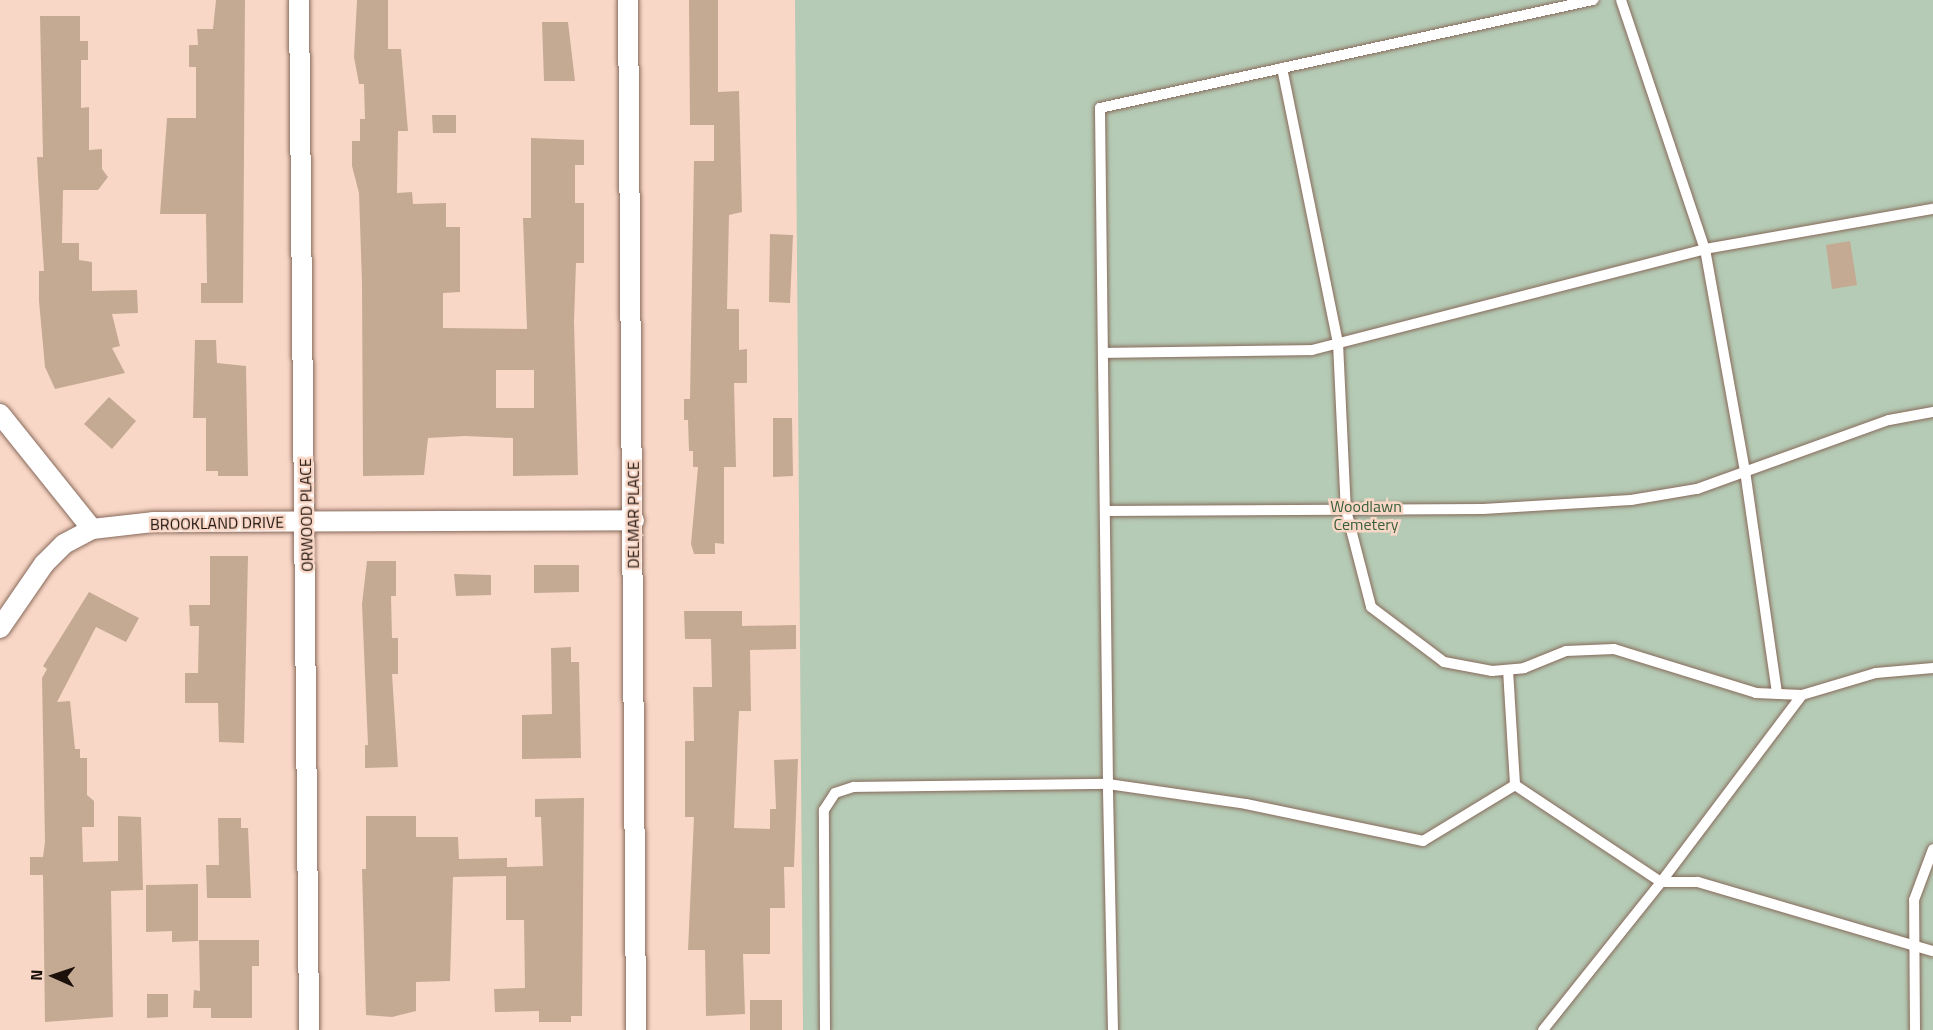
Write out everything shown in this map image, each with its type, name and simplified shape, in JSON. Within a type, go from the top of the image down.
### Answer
[{"type":"street","name":"ORWOOD PLACE","points":[[299,0],[306,522],[309,1030]]},
{"type":"street","name":"DELMAR PLACE","points":[[628,0],[634,520],[636,1030]]},
{"type":"street","points":[[0,414],[92,529],[64,544],[44,564],[0,628]]},
{"type":"street","name":"BROOKLAND DRIVE","points":[[92,529],[153,522],[634,520]]},
{"type":"lane","points":[[1113,1030],[1100,108],[1593,0]]},
{"type":"lane","points":[[1621,0],[1705,249],[1745,471],[1776,694]]},
{"type":"lane","points":[[1282,68],[1338,343],[1346,510],[1371,607],[1444,662],[1508,670],[1566,651],[1614,649],[1756,693],[1802,695],[1876,673],[1933,668]]},
{"type":"lane","points":[[1103,353],[1312,350],[1705,249],[1933,209]]},
{"type":"lane","points":[[1105,511],[1483,509],[1631,500],[1697,489],[1889,420],[1933,412]]},
{"type":"lane","points":[[1508,670],[1515,785]]},
{"type":"lane","points":[[1544,1030],[1661,882],[1802,695]]},
{"type":"lane","points":[[825,1030],[824,810],[835,793],[854,788],[1108,784],[1246,804],[1423,841],[1515,785]]},
{"type":"lane","points":[[1515,785],[1661,882],[1698,882],[1911,947],[1933,951]]},
{"type":"lane","points":[[1915,1030],[1911,947],[1914,900],[1933,849]]},
{"type":"green space","name":"Woodlawn Cemetery","points":[[795,0],[1933,0],[1933,1030],[803,1030]]},
{"type":"building","points":[[216,0],[245,0],[243,303],[201,303],[201,283],[207,283],[206,214],[160,214],[167,118],[196,118],[196,67],[189,67],[189,45],[198,45],[197,29],[213,29]]},
{"type":"building","points":[[357,0],[388,0],[388,49],[401,49],[408,131],[398,131],[397,193],[412,192],[413,204],[446,203],[446,227],[460,227],[460,292],[443,293],[443,328],[527,329],[523,218],[531,218],[531,138],[584,140],[584,165],[575,165],[575,203],[584,203],[584,263],[576,263],[574,321],[578,475],[513,476],[513,438],[465,436],[428,438],[424,475],[363,476],[362,283],[359,193],[352,166],[352,141],[360,141],[360,119],[365,119],[364,84],[359,84],[354,57]],"holes":[[[496,370],[534,370],[534,408],[496,408]]]},
{"type":"building","points":[[689,0],[718,0],[718,92],[739,91],[742,212],[729,215],[727,309],[739,309],[739,350],[747,349],[747,383],[734,383],[736,467],[724,467],[724,544],[715,543],[715,554],[694,554],[691,544],[698,467],[693,467],[693,451],[689,451],[688,420],[684,420],[684,399],[690,399],[694,161],[714,161],[714,125],[690,125]]},
{"type":"building","points":[[40,16],[80,16],[80,41],[88,41],[88,60],[81,60],[81,108],[89,107],[89,150],[102,149],[102,169],[108,177],[98,190],[63,190],[62,243],[79,243],[79,260],[92,262],[92,291],[137,290],[138,313],[112,314],[120,346],[112,348],[125,373],[55,389],[45,367],[39,301],[39,271],[44,271],[37,157],[43,157]]},
{"type":"building","points":[[542,22],[568,22],[575,81],[544,81]]},
{"type":"building","points":[[432,115],[456,115],[456,133],[433,133]]},
{"type":"building","points":[[770,234],[793,235],[790,303],[769,302]]},
{"type":"building","points":[[1850,241],[1857,285],[1832,289],[1826,245]]},
{"type":"building","points":[[195,340],[216,340],[217,363],[246,366],[248,476],[218,476],[218,471],[206,471],[206,418],[193,418]]},
{"type":"building","points":[[109,397],[136,421],[112,449],[84,424]]},
{"type":"building","points":[[773,418],[792,418],[793,476],[773,477]]},
{"type":"building","points":[[210,556],[248,556],[244,743],[219,742],[218,703],[185,703],[185,673],[198,673],[199,626],[190,626],[189,605],[210,605]]},
{"type":"building","points":[[367,561],[396,561],[396,596],[391,596],[392,638],[398,638],[398,674],[392,674],[398,767],[365,768],[365,745],[368,745],[362,604]]},
{"type":"building","points":[[534,565],[579,565],[579,592],[534,593]]},
{"type":"building","points":[[454,574],[491,575],[491,595],[456,596]]},
{"type":"building","points":[[89,592],[139,618],[126,642],[96,627],[57,702],[70,701],[75,749],[80,749],[80,758],[87,758],[87,795],[94,801],[94,827],[82,827],[83,862],[118,861],[118,816],[141,817],[143,890],[111,891],[113,1017],[45,1022],[43,875],[30,875],[30,857],[43,857],[45,842],[42,678],[47,669],[43,666]]},
{"type":"building","points":[[684,611],[742,611],[742,626],[796,625],[796,649],[750,650],[751,711],[739,711],[734,828],[770,829],[770,809],[776,809],[774,760],[798,759],[794,867],[784,867],[785,908],[770,908],[770,954],[743,954],[745,1014],[706,1016],[705,950],[688,950],[694,817],[685,817],[685,741],[694,741],[693,687],[712,687],[711,639],[685,639]]},
{"type":"building","points":[[571,647],[571,662],[579,662],[581,758],[522,759],[522,715],[552,714],[551,648]]},
{"type":"building","points":[[584,798],[582,1016],[571,1016],[571,1022],[539,1022],[539,1011],[495,1012],[494,989],[525,988],[524,920],[506,920],[506,876],[453,877],[450,981],[416,982],[416,1011],[392,1017],[366,1015],[362,869],[366,869],[366,816],[416,816],[416,837],[458,837],[459,859],[507,858],[507,867],[543,866],[541,817],[535,817],[535,799]]},
{"type":"building","points":[[218,818],[241,818],[241,828],[248,828],[251,898],[207,898],[206,865],[219,865]]},
{"type":"building","points":[[198,884],[198,941],[172,942],[172,931],[146,932],[146,885]]},
{"type":"building","points":[[199,940],[259,940],[259,966],[252,966],[252,1018],[211,1018],[211,1008],[193,1008],[194,990],[200,991]]},
{"type":"building","points":[[147,994],[168,994],[168,1017],[147,1018]]},
{"type":"building","points":[[750,1000],[782,1000],[782,1030],[750,1030]]}]
